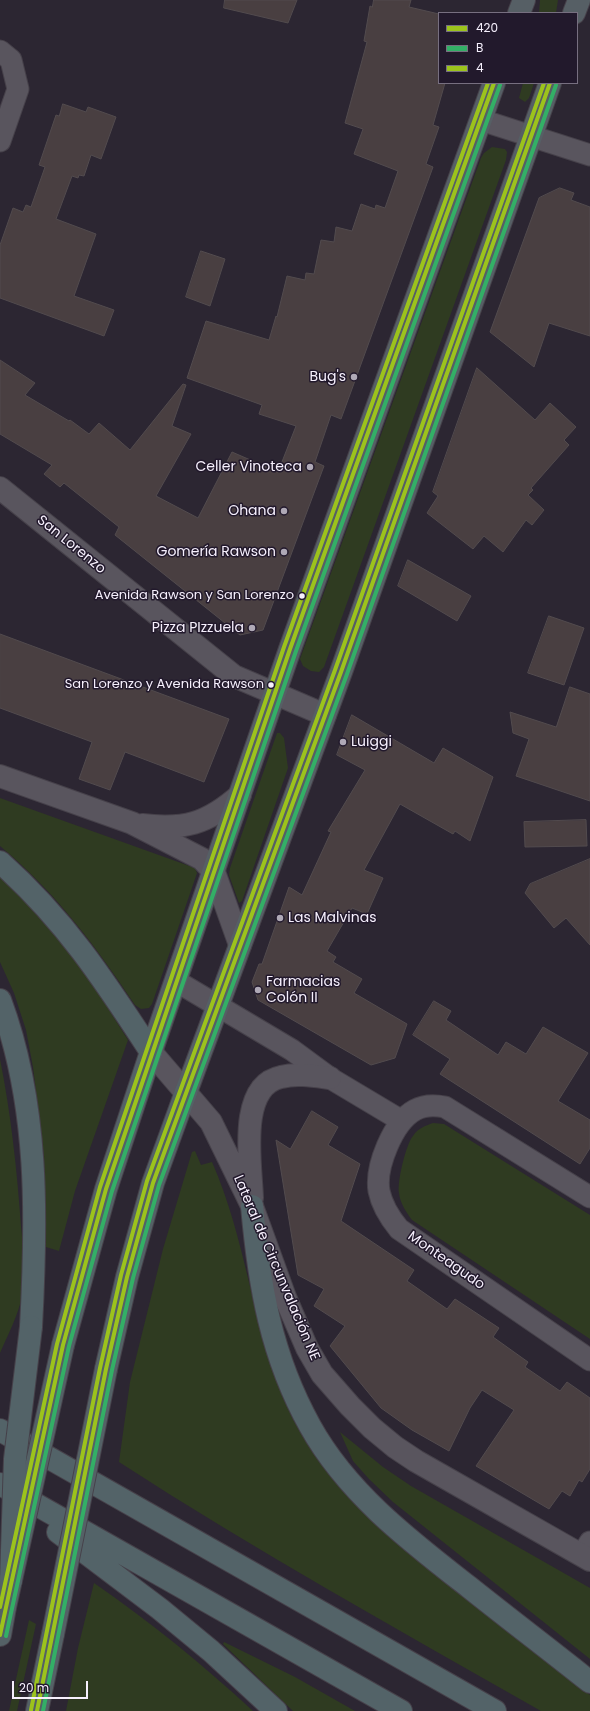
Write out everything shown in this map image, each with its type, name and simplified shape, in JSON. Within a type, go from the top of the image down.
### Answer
[{"type":"highway","points":[[0,862],[44,904],[77,943],[98,971],[151,1052],[106,1189],[63,1345],[5,1607],[0,1636]]},
{"type":"highway","points":[[0,1000],[13,1039],[23,1082],[30,1124],[35,1213],[31,1327],[16,1459],[11,1581]]},
{"type":"highway","points":[[37,1711],[54,1634],[106,1369],[127,1277],[153,1183],[186,1092]]},
{"type":"highway","points":[[252,1206],[257,1262],[264,1303],[275,1344],[290,1387],[311,1428],[334,1461],[372,1506],[417,1546],[590,1682]]},
{"type":"highway","points":[[0,1414],[191,1540]]},
{"type":"highway","points":[[0,1430],[191,1540],[495,1711]]},
{"type":"highway","points":[[0,1484],[401,1711]]},
{"type":"highway","points":[[0,1490],[160,1609],[211,1651],[276,1711]]},
{"type":"main road","points":[[519,12],[524,0]]},
{"type":"main road","points":[[574,12],[579,0]]},
{"type":"main road","points":[[151,1052],[275,694],[494,84]]},
{"type":"main road","points":[[186,1092],[324,715],[550,84]]},
{"type":"street","points":[[0,51],[11,60],[18,89],[0,141]]},
{"type":"street","points":[[481,120],[590,155]]},
{"type":"street","name":"San Lorenzo","points":[[0,488],[234,676],[324,715]]},
{"type":"street","points":[[0,776],[132,824],[202,859],[214,872],[240,945]]},
{"type":"street","points":[[132,824],[167,828],[189,824],[223,810],[240,795]]},
{"type":"street","points":[[176,980],[292,1050],[330,1078],[402,1121]]},
{"type":"street","name":"Lateral de Circunvalación NE","points":[[151,1052],[211,1122],[252,1206],[285,1297],[307,1348],[322,1374],[350,1406],[395,1447],[416,1461],[587,1553]]},
{"type":"street","points":[[252,1206],[250,1122],[252,1107],[257,1093],[267,1083],[280,1077],[300,1075],[330,1078]]},
{"type":"street","name":"Monteagudo","points":[[590,1197],[445,1107],[432,1105],[424,1107],[408,1115],[402,1121],[381,1159],[378,1174],[379,1191],[384,1206],[399,1229],[590,1360]]},
{"type":"green space","points":[[540,0],[558,0],[556,12],[539,12]]},
{"type":"green space","points":[[523,84],[534,84],[529,98],[525,102],[519,98]]},
{"type":"green space","points":[[492,147],[505,149],[507,152],[506,160],[324,667],[319,672],[311,671],[303,666],[300,659],[481,158],[484,153]]},
{"type":"green space","points":[[277,733],[280,733],[284,738],[288,768],[242,901],[239,903],[229,875],[230,868]]},
{"type":"green space","points":[[0,798],[195,868],[197,873],[152,1004],[149,1008],[141,1009],[135,1005],[105,961],[74,921],[57,901],[0,846]]},
{"type":"green space","points":[[0,874],[54,932],[94,986],[128,1040],[75,1191],[59,1251],[46,1247],[44,1156],[33,1067],[26,1030],[14,993],[0,962]]},
{"type":"green space","points":[[0,1059],[18,1184],[24,1252],[24,1270],[20,1303],[0,1353]]},
{"type":"green space","points":[[433,1123],[444,1124],[590,1215],[590,1339],[412,1220],[402,1204],[399,1193],[399,1181],[410,1140],[417,1131]]},
{"type":"green space","points":[[195,1151],[201,1165],[212,1162],[224,1191],[273,1371],[284,1400],[299,1431],[317,1458],[337,1484],[358,1507],[406,1550],[590,1695],[590,1711],[541,1711],[275,1559],[119,1462],[130,1382],[163,1249],[192,1152]]},
{"type":"green space","points":[[340,1432],[383,1467],[411,1486],[590,1588],[590,1659],[393,1502],[353,1461]]},
{"type":"green space","points":[[94,1583],[176,1644],[253,1711],[66,1711],[78,1648]]},
{"type":"green space","points":[[29,1620],[36,1624],[17,1711],[9,1711]]},
{"type":"green space","points":[[224,1642],[295,1677],[355,1711],[293,1711],[223,1644]]},
{"type":"building","points":[[225,0],[297,0],[288,23],[224,8]]},
{"type":"building","points":[[374,0],[411,0],[409,7],[438,14],[438,84],[445,84],[433,125],[439,127],[426,164],[433,167],[341,419],[331,415],[315,462],[324,466],[263,630],[240,635],[115,535],[119,527],[64,483],[60,487],[44,474],[52,465],[0,434],[0,360],[35,383],[25,395],[69,421],[70,420],[89,434],[99,423],[130,450],[183,384],[186,385],[172,426],[191,434],[156,496],[198,518],[232,452],[278,472],[296,426],[259,414],[262,405],[187,378],[206,321],[269,340],[276,316],[277,317],[287,276],[305,280],[306,273],[314,274],[321,240],[334,242],[336,227],[352,231],[361,204],[375,209],[376,205],[385,208],[398,171],[354,154],[363,129],[345,123],[367,42],[364,41],[370,6],[372,7]]},
{"type":"building","points":[[63,104],[86,112],[88,107],[116,117],[101,159],[91,155],[84,176],[79,175],[78,178],[72,176],[56,219],[96,234],[74,296],[114,310],[104,336],[0,298],[0,245],[13,208],[23,212],[26,205],[31,207],[45,167],[39,165],[56,115],[59,116]]},
{"type":"building","points":[[560,188],[574,193],[571,200],[590,207],[590,336],[549,323],[534,367],[490,332],[539,198]]},
{"type":"building","points":[[201,251],[225,259],[210,306],[186,297]]},
{"type":"building","points":[[477,368],[535,420],[550,403],[576,427],[564,440],[569,445],[531,488],[533,490],[528,495],[544,510],[532,525],[526,520],[503,552],[484,536],[473,549],[427,513],[438,496],[433,492]]},
{"type":"building","points":[[408,560],[471,596],[457,621],[398,586]]},
{"type":"building","points":[[549,616],[584,628],[564,685],[528,673]]},
{"type":"building","points":[[0,634],[229,719],[204,782],[125,752],[110,790],[79,779],[92,742],[0,708]]},
{"type":"building","points":[[570,687],[590,694],[590,801],[516,776],[529,739],[513,733],[510,712],[556,727]]},
{"type":"building","points":[[352,715],[434,763],[443,748],[493,777],[470,841],[455,831],[453,834],[400,804],[364,870],[383,878],[367,914],[352,908],[327,951],[336,957],[333,962],[362,979],[354,993],[407,1024],[395,1058],[371,1065],[258,1000],[252,982],[259,964],[262,964],[289,887],[302,895],[331,832],[328,831],[365,770],[337,755]]},
{"type":"building","points":[[586,820],[587,846],[525,847],[524,822]]},
{"type":"building","points":[[590,859],[590,945],[566,918],[554,928],[525,893],[530,884]]},
{"type":"building","points":[[434,1001],[451,1011],[446,1020],[498,1055],[506,1042],[526,1054],[543,1027],[588,1053],[558,1101],[590,1120],[590,1148],[580,1164],[440,1074],[450,1059],[413,1035]]},
{"type":"building","points":[[312,1111],[338,1127],[328,1145],[360,1164],[341,1221],[414,1270],[407,1281],[447,1309],[455,1299],[499,1328],[493,1337],[528,1362],[525,1367],[560,1391],[567,1382],[590,1398],[590,1469],[582,1482],[579,1480],[570,1496],[562,1491],[549,1509],[476,1466],[514,1410],[482,1390],[470,1408],[449,1451],[412,1430],[381,1408],[330,1346],[345,1326],[314,1306],[324,1289],[298,1275],[276,1140],[290,1149]]},
{"type":"transit line","name":"4","points":[[0,1607],[57,1344],[100,1187],[284,647],[488,84]]},
{"type":"transit line","name":"420","points":[[0,1635],[63,1345],[106,1189],[290,649],[494,84]]},
{"type":"transit line","name":"4","points":[[31,1710],[100,1368],[121,1275],[147,1181],[335,670],[544,84]]},
{"type":"transit line","name":"420","points":[[37,1711],[106,1369],[127,1277],[153,1183],[341,672],[550,84]]},
{"type":"transit line","name":"B","points":[[6,1636],[69,1346],[112,1191],[296,651],[500,85]]},
{"type":"transit line","name":"B","points":[[43,1711],[112,1370],[133,1278],[159,1185],[347,674],[556,85]]},
{"type":"place","name":"Bug's","points":[[354,377]]},
{"type":"place","name":"Celler Vinoteca","points":[[310,467]]},
{"type":"place","name":"Ohana","points":[[284,511]]},
{"type":"place","name":"Gomería Rawson","points":[[284,552]]},
{"type":"place","name":"Avenida Rawson y San Lorenzo","points":[[302,596]]},
{"type":"place","name":"Pizza PIzzuela","points":[[252,628]]},
{"type":"place","name":"San Lorenzo y Avenida Rawson","points":[[271,685]]},
{"type":"place","name":"Luiggi","points":[[343,742]]},
{"type":"place","name":"Las Malvinas","points":[[280,918]]},
{"type":"place","name":"Farmacias Colón II","points":[[258,990]]}]
